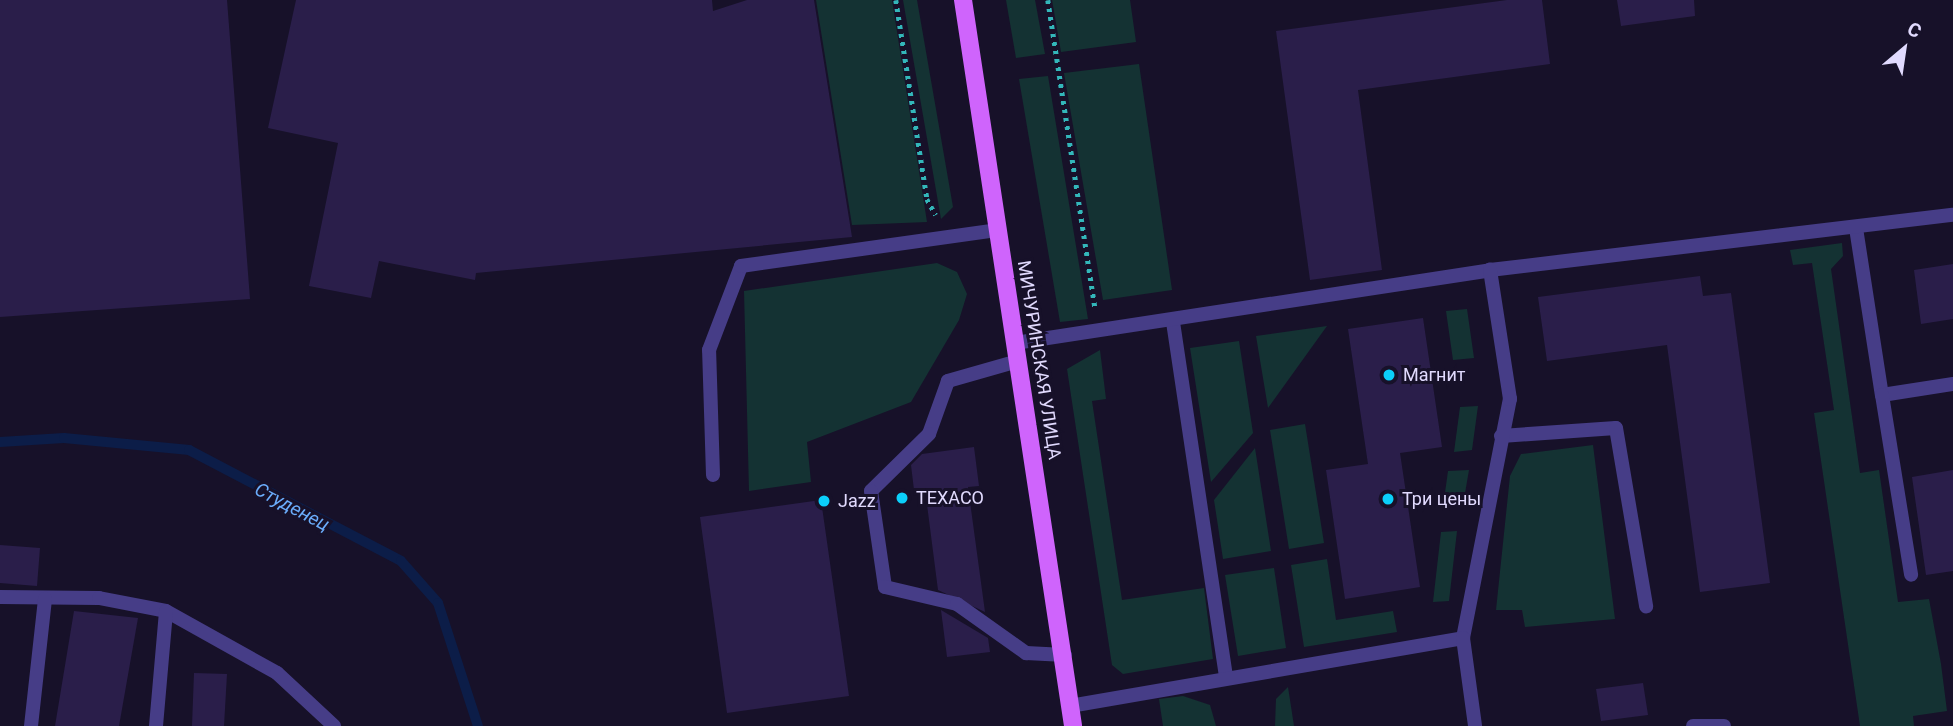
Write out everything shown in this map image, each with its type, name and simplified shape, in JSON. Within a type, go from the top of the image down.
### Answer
[{"type":"main road","name":"МИЧУРИНСКАЯ УЛИЦА","points":[[963,0],[996,230],[1065,655],[1073,726]]},
{"type":"lane","points":[[1065,655],[1026,653],[957,604],[885,587],[870,491],[929,434],[948,380],[1017,352],[1099,334],[1490,270],[1953,215]]},
{"type":"lane","points":[[1856,228],[1911,575]]},
{"type":"lane","points":[[713,475],[709,350],[741,266],[948,239],[996,230]]},
{"type":"lane","points":[[1475,726],[1463,638],[1510,399],[1490,270]]},
{"type":"lane","points":[[1173,322],[1226,678]]},
{"type":"lane","points":[[1882,395],[1953,384]]},
{"type":"lane","points":[[1501,436],[1616,428],[1646,606]]},
{"type":"lane","points":[[0,597],[128,600],[166,611],[277,673],[334,726]]},
{"type":"lane","points":[[31,726],[45,599]]},
{"type":"lane","points":[[156,726],[166,611]]},
{"type":"lane","points":[[1070,706],[1463,638]]},
{"type":"lane","points":[[1693,726],[1724,726]]},
{"type":"path","points":[[897,0],[927,198],[948,239]]},
{"type":"path","points":[[1048,0],[1099,334]]},
{"type":"green space","points":[[816,0],[892,0],[927,222],[852,225]]},
{"type":"green space","points":[[903,0],[917,0],[953,207],[941,219]]},
{"type":"green space","points":[[1006,0],[1035,0],[1045,54],[1016,58]]},
{"type":"green space","points":[[1052,0],[1130,0],[1136,42],[1061,52]]},
{"type":"green space","points":[[1139,64],[1172,290],[1103,300],[1064,73]]},
{"type":"green space","points":[[1048,76],[1088,319],[1060,322],[1019,79]]},
{"type":"green space","points":[[1842,243],[1843,256],[1831,269],[1860,473],[1879,470],[1898,602],[1929,599],[1941,664],[1947,711],[1913,716],[1914,726],[1860,726],[1814,413],[1834,410],[1812,263],[1793,265],[1790,250]]},
{"type":"green space","points":[[937,263],[957,272],[967,294],[959,320],[911,402],[807,442],[811,482],[749,491],[744,291]]},
{"type":"green space","points":[[1467,309],[1474,358],[1453,360],[1446,311]]},
{"type":"green space","points":[[1327,326],[1268,408],[1256,336]]},
{"type":"green space","points":[[1239,341],[1253,433],[1211,482],[1190,348]]},
{"type":"green space","points":[[1100,350],[1106,399],[1092,401],[1122,600],[1204,588],[1213,659],[1123,674],[1112,665],[1067,369]]},
{"type":"green space","points":[[1478,406],[1472,450],[1454,452],[1460,407]]},
{"type":"green space","points":[[1305,424],[1324,543],[1289,549],[1270,430]]},
{"type":"green space","points":[[1593,445],[1615,619],[1525,627],[1522,610],[1496,610],[1510,476],[1521,454]]},
{"type":"green space","points":[[1255,448],[1271,551],[1223,559],[1214,500]]},
{"type":"green space","points":[[1469,470],[1464,499],[1444,500],[1448,471]]},
{"type":"green space","points":[[1457,531],[1449,601],[1433,602],[1441,532]]},
{"type":"green space","points":[[1327,559],[1336,620],[1393,611],[1397,632],[1304,647],[1291,565]]},
{"type":"green space","points":[[1274,568],[1286,648],[1238,656],[1225,575]]},
{"type":"green space","points":[[1288,687],[1294,726],[1275,726],[1276,699]]},
{"type":"green space","points":[[1183,696],[1210,705],[1216,726],[1163,726],[1159,699]]},
{"type":"building","points":[[0,0],[227,0],[250,299],[0,317]]},
{"type":"building","points":[[296,0],[712,0],[713,11],[747,0],[814,0],[852,237],[476,273],[475,280],[379,261],[371,298],[309,286],[338,143],[268,128]]},
{"type":"building","points":[[1507,0],[1542,0],[1550,64],[1358,90],[1382,270],[1310,280],[1276,31]]},
{"type":"building","points":[[1617,0],[1694,0],[1695,16],[1621,26]]},
{"type":"building","points":[[1953,264],[1953,319],[1921,324],[1914,270]]},
{"type":"building","points":[[1700,276],[1703,296],[1731,293],[1770,583],[1700,592],[1667,345],[1547,361],[1538,297]]},
{"type":"building","points":[[1423,318],[1442,447],[1400,453],[1420,587],[1345,599],[1326,470],[1368,464],[1348,329]]},
{"type":"building","points":[[974,447],[979,486],[968,487],[985,612],[938,590],[925,489],[914,490],[911,465],[922,454]]},
{"type":"building","points":[[1953,470],[1953,571],[1926,575],[1912,477]]},
{"type":"building","points":[[821,500],[849,696],[727,713],[700,517]]},
{"type":"building","points":[[0,545],[40,548],[37,586],[0,583]]},
{"type":"building","points":[[941,610],[988,638],[990,652],[947,657]]},
{"type":"building","points":[[74,611],[138,618],[119,726],[55,726]]},
{"type":"building","points":[[194,673],[227,674],[224,726],[192,726]]},
{"type":"building","points":[[1643,683],[1648,715],[1601,721],[1596,689]]},
{"type":"waterway","name":"Студенец","points":[[0,442],[64,438],[189,450],[401,561],[438,603],[478,726]]},
{"type":"place","name":"Магнит","points":[[1389,375]]},
{"type":"place","name":"ТЕХАСО","points":[[902,498]]},
{"type":"place","name":"Три цены","points":[[1388,499]]},
{"type":"place","name":"Jazz","points":[[824,501]]}]
